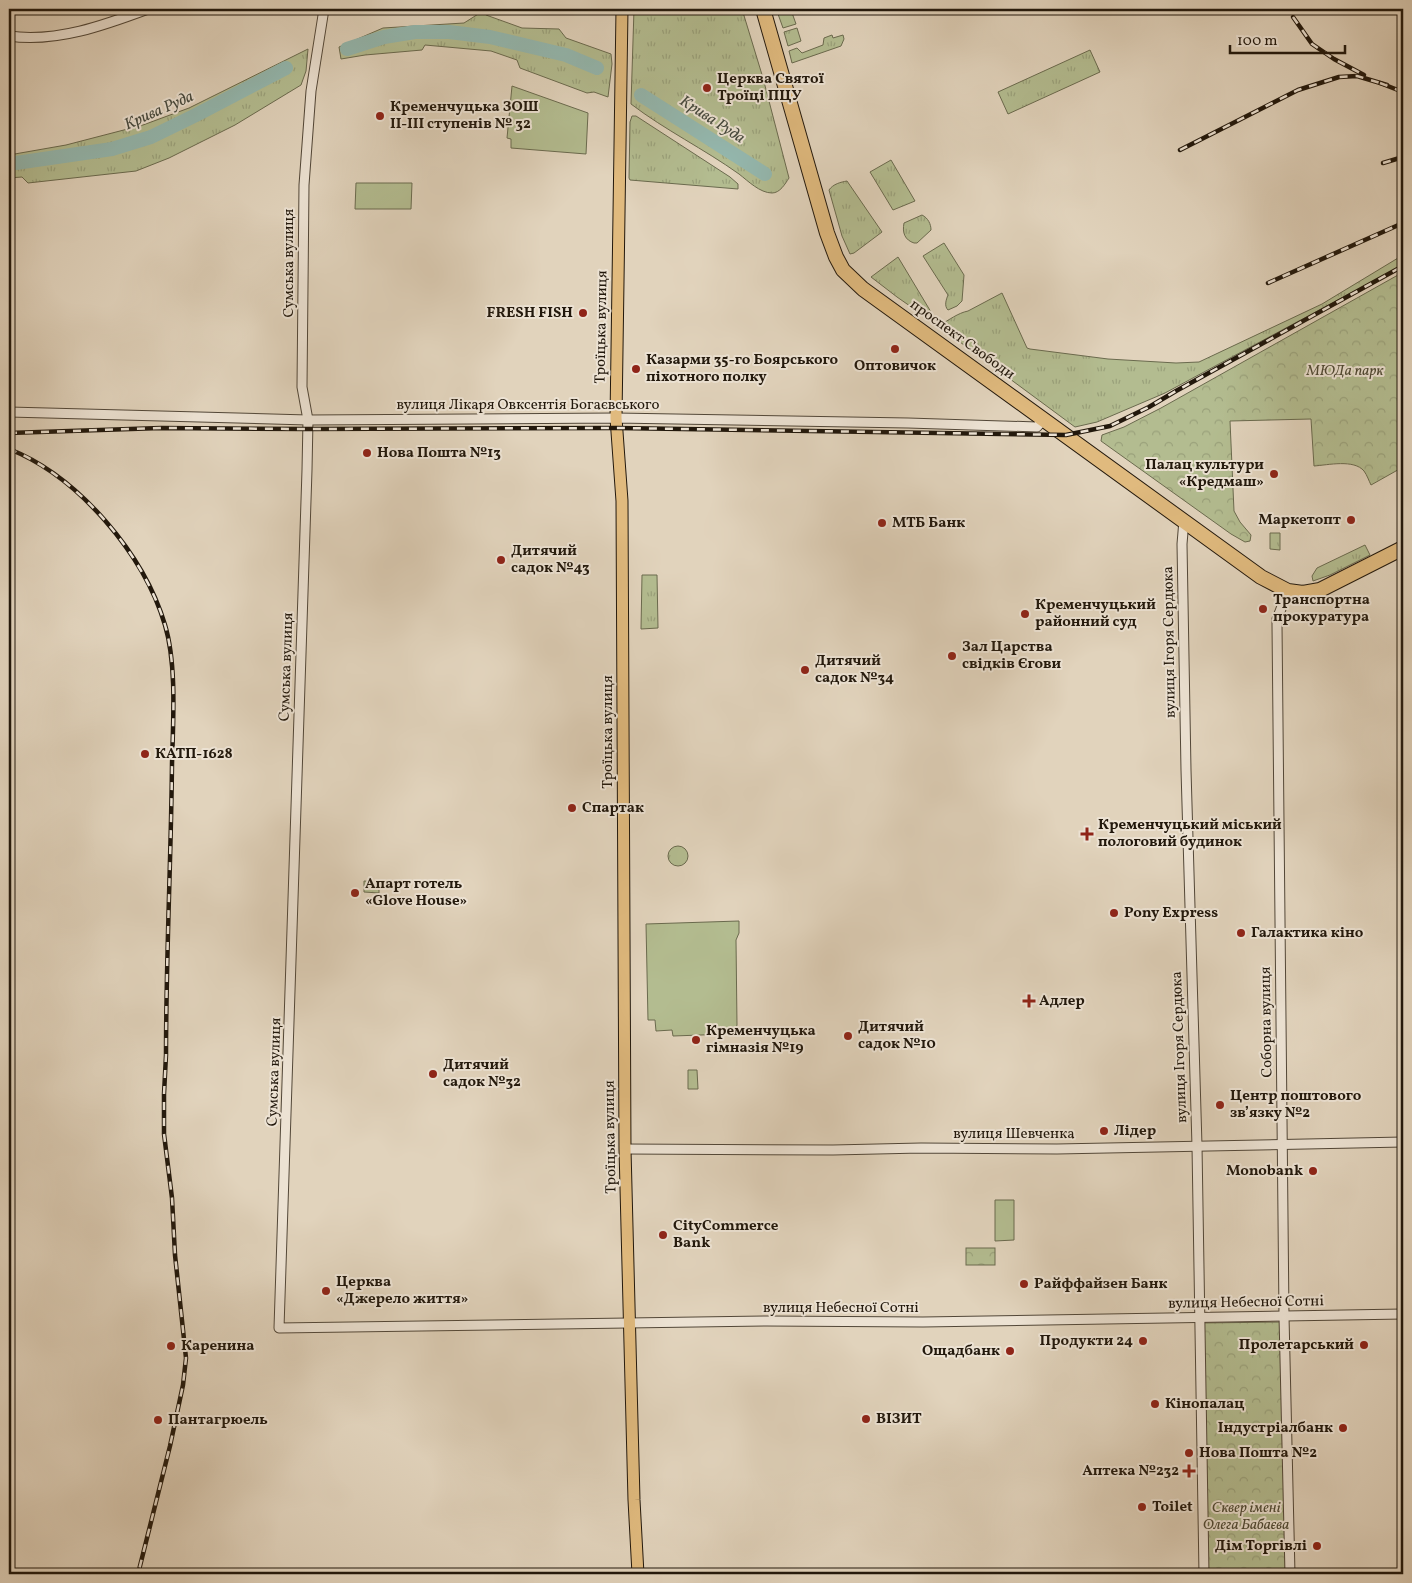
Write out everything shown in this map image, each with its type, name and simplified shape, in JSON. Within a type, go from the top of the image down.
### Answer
[{"type":"highway","name":"проспект Свободи","points":[[763,9],[827,234],[843,270],[863,289],[1267,581],[1288,591]]},
{"type":"highway","points":[[1288,591],[1303,593],[1320,590],[1403,548]]},
{"type":"main road","name":"Троїцька вулиця","points":[[622,9],[616,418],[622,510],[625,1149],[631,1323],[634,1500],[638,1574]]},
{"type":"street","points":[[9,36],[52,36],[85,30],[148,9]]},
{"type":"street","name":"Сумська вулиця","points":[[279,1328],[308,420],[302,388],[304,184],[311,92],[324,9]]},
{"type":"street","name":"вулиця Лікаря Овксентія Богаєвського","points":[[9,412],[308,420],[616,418],[1038,427],[1044,419]]},
{"type":"street","name":"вулиця Ігоря Сердюка","points":[[1184,520],[1182,544],[1186,770],[1200,1318],[1204,1574]]},
{"type":"street","name":"Соборна вулиця","points":[[1288,591],[1277,625],[1284,1316],[1290,1574]]},
{"type":"street","name":"вулиця Шевченка","points":[[625,1149],[1057,1149],[1403,1142]]},
{"type":"street","name":"вулиця Небесної Сотні","points":[[279,1328],[767,1321],[923,1322],[1403,1314]]},
{"type":"green space","points":[[634,9],[742,9],[763,78],[789,178],[780,190],[772,193],[759,189],[726,165],[631,104]]},
{"type":"green space","points":[[791,10],[796,24],[783,28],[778,14]]},
{"type":"green space","points":[[483,11],[486,15],[522,28],[559,29],[566,38],[611,54],[612,64],[608,97],[594,92],[587,93],[520,68],[517,60],[491,51],[425,45],[422,50],[341,59],[339,47],[383,28],[464,23]]},
{"type":"green space","points":[[797,28],[801,41],[788,46],[784,32]]},
{"type":"green space","points":[[832,35],[833,38],[843,35],[844,39],[841,46],[792,63],[789,51],[797,48],[802,53],[823,45],[824,38]]},
{"type":"green space","points":[[308,49],[306,71],[301,85],[235,125],[169,158],[136,171],[28,183],[22,177],[9,178],[9,155],[66,145],[143,125],[189,108]]},
{"type":"green space","points":[[1090,50],[1100,72],[1008,114],[998,92]]},
{"type":"green space","points":[[512,86],[588,113],[586,154],[511,148],[511,139],[507,138]]},
{"type":"green space","points":[[632,116],[636,116],[730,177],[738,184],[738,189],[630,180],[630,122]]},
{"type":"green space","points":[[891,160],[915,201],[893,210],[870,172]]},
{"type":"green space","points":[[847,181],[882,232],[850,254],[842,236],[829,190],[835,185]]},
{"type":"green space","points":[[356,183],[412,183],[411,209],[355,209]]},
{"type":"green space","points":[[922,215],[929,221],[931,230],[917,243],[914,243],[905,236],[903,230],[904,223]]},
{"type":"green space","points":[[944,243],[964,275],[962,301],[957,306],[948,310],[946,301],[948,295],[923,256]]},
{"type":"green space","points":[[1403,255],[1403,265],[1165,393],[1097,422],[1075,427],[941,328],[940,325],[1002,293],[1027,348],[1108,359],[1176,363],[1199,362],[1322,304]]},
{"type":"green space","points":[[898,257],[934,317],[930,320],[871,277]]},
{"type":"green space","name":"МЮДа парк","points":[[1398,275],[1403,287],[1403,467],[1371,485],[1364,471],[1354,465],[1314,466],[1311,419],[1230,421],[1234,511],[1251,535],[1250,541],[1245,542],[1101,441],[1102,435],[1124,427],[1161,408]]},
{"type":"green space","points":[[1270,533],[1280,533],[1280,550],[1270,549]]},
{"type":"green space","points":[[1365,545],[1370,555],[1330,575],[1313,581],[1312,576],[1317,568]]},
{"type":"green space","points":[[642,575],[657,575],[658,628],[641,629]]},
{"type":"green space","points":[[674,846],[682,846],[688,852],[688,860],[682,866],[674,866],[668,860],[668,852]]},
{"type":"green space","points":[[364,881],[379,882],[379,893],[364,892]]},
{"type":"green space","points":[[739,921],[739,933],[736,940],[736,1028],[729,1034],[673,1036],[672,1030],[656,1031],[655,1020],[648,1020],[646,924]]},
{"type":"green space","points":[[688,1070],[697,1070],[698,1089],[688,1089]]},
{"type":"green space","points":[[995,1200],[1014,1200],[1014,1240],[995,1241]]},
{"type":"green space","points":[[966,1248],[995,1248],[995,1265],[966,1265]]},
{"type":"green space","name":"Сквер імені Олега Бабаєва","points":[[1284,1322],[1289,1574],[1204,1574],[1200,1323]]},
{"type":"waterway","name":"Крива Руда","points":[[347,49],[384,37],[415,32],[449,32],[490,37],[566,55],[597,68]]},
{"type":"waterway","name":"Крива Руда","points":[[9,164],[112,149],[151,137],[286,68]]},
{"type":"waterway","name":"Крива Руда","points":[[641,95],[765,174]]},
{"type":"railway","points":[[1293,17],[1312,44],[1334,59],[1364,75]]},
{"type":"railway","points":[[1180,150],[1298,90],[1339,77],[1357,76],[1387,85]]},
{"type":"railway","points":[[1380,83],[1403,92]]},
{"type":"railway","points":[[1383,163],[1403,157]]},
{"type":"railway","points":[[1268,283],[1403,223]]},
{"type":"railway","points":[[9,433],[161,428],[617,428],[1066,435],[1110,426],[1149,407],[1403,266]]},
{"type":"railway","points":[[9,449],[35,461],[60,478],[105,520],[125,545],[155,598],[165,625],[173,675],[164,1134],[172,1198],[175,1255],[186,1358],[183,1385],[170,1446],[138,1574]]},
{"type":"place","name":"Церква Святої Троїці ПЦУ","points":[[707,88]]},
{"type":"place","name":"Кременчуцька ЗОШ ІІ-ІІІ ступенів № 32","points":[[380,116]]},
{"type":"place","name":"FRESH FISH","points":[[583,313]]},
{"type":"place","name":"Оптовичок","points":[[895,349]]},
{"type":"place","name":"Казарми 35-го Боярського піхотного полку","points":[[636,369]]},
{"type":"place","name":"Нова Пошта №13","points":[[367,453]]},
{"type":"place","name":"Палац культури «Кредмаш»","points":[[1274,474]]},
{"type":"place","name":"Маркетопт","points":[[1351,520]]},
{"type":"place","name":"МТБ Банк","points":[[882,523]]},
{"type":"place","name":"Дитячий садок №43","points":[[501,560]]},
{"type":"place","name":"Транспортна прокуратура","points":[[1263,609]]},
{"type":"place","name":"Кременчуцький районний суд","points":[[1025,614]]},
{"type":"place","name":"Зал Царства свідків Єгови","points":[[952,656]]},
{"type":"place","name":"Дитячий садок №34","points":[[805,670]]},
{"type":"place","name":"КАТП-1628","points":[[145,754]]},
{"type":"place","name":"Спартак","points":[[572,808]]},
{"type":"place","name":"Кременчуцький міський пологовий будинок","points":[[1087,834]]},
{"type":"place","name":"Апарт готель «Glove House»","points":[[355,893]]},
{"type":"place","name":"Pony Express","points":[[1114,913]]},
{"type":"place","name":"Галактика кіно","points":[[1241,933]]},
{"type":"place","name":"Адлер","points":[[1029,1001]]},
{"type":"place","name":"Дитячий садок №10","points":[[848,1036]]},
{"type":"place","name":"Кременчуцька гімназія №19","points":[[696,1040]]},
{"type":"place","name":"Дитячий садок №32","points":[[433,1074]]},
{"type":"place","name":"Центр поштового зв’язку №2","points":[[1220,1105]]},
{"type":"place","name":"Лідер","points":[[1104,1131]]},
{"type":"place","name":"Monobank","points":[[1313,1171]]},
{"type":"place","name":"CityCommerce Bank","points":[[663,1235]]},
{"type":"place","name":"Райффайзен Банк","points":[[1024,1284]]},
{"type":"place","name":"Церква «Джерело життя»","points":[[326,1291]]},
{"type":"place","name":"Продукти 24","points":[[1143,1341]]},
{"type":"place","name":"Пролетарський","points":[[1364,1345]]},
{"type":"place","name":"Каренина","points":[[171,1346]]},
{"type":"place","name":"Ощадбанк","points":[[1010,1351]]},
{"type":"place","name":"Кінопалац","points":[[1155,1404]]},
{"type":"place","name":"ВІЗИТ","points":[[866,1419]]},
{"type":"place","name":"Пантагрюель","points":[[158,1420]]},
{"type":"place","name":"Індустріалбанк","points":[[1343,1428]]},
{"type":"place","name":"Нова Пошта №2","points":[[1189,1453]]},
{"type":"place","name":"Аптека №232","points":[[1189,1471]]},
{"type":"place","name":"Toilet","points":[[1142,1507]]},
{"type":"place","name":"Дім Торгівлі","points":[[1317,1546]]}]
